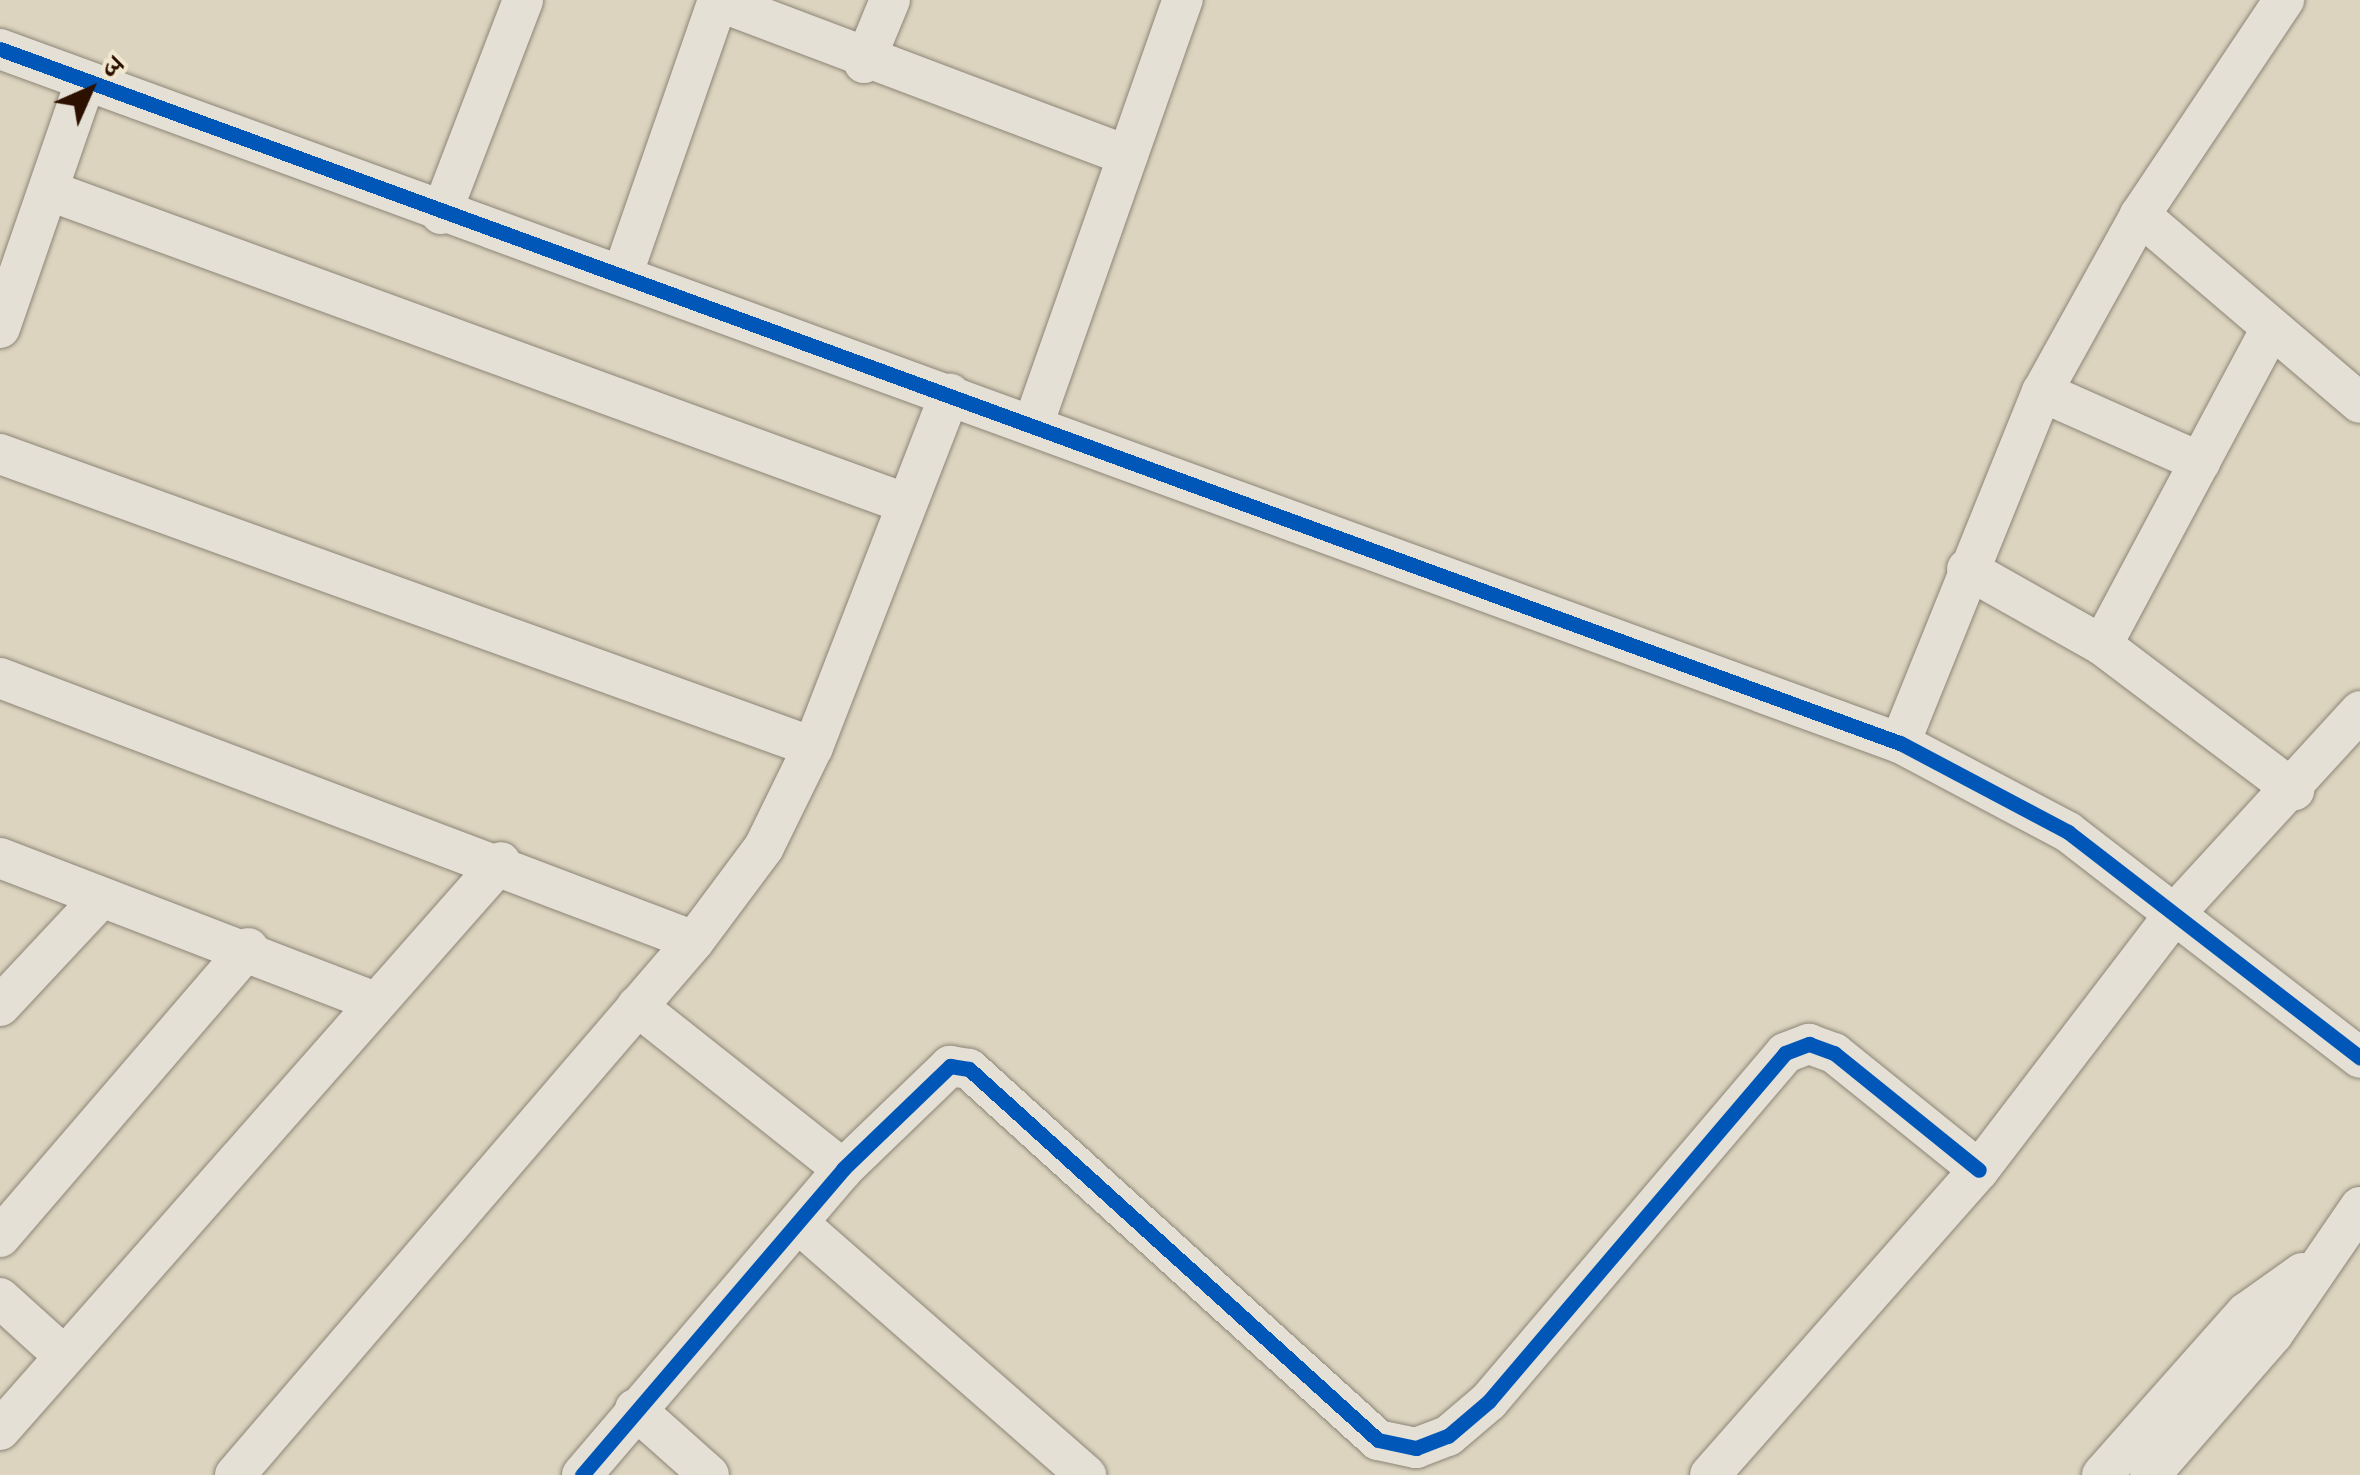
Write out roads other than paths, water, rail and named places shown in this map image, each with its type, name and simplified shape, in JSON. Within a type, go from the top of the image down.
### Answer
[{"type":"street","points":[[440,214],[523,0]]},
{"type":"street","points":[[864,63],[890,0]]},
{"type":"street","points":[[1034,422],[1182,0]]},
{"type":"street","points":[[1900,743],[1967,569],[2042,392],[2140,216],[2284,0]]},
{"type":"street","points":[[623,273],[718,1],[864,63],[1128,156]]},
{"type":"street","points":[[0,48],[440,214],[623,273],[1900,743],[2068,832],[2178,911],[2360,1058]]},
{"type":"street","points":[[0,328],[85,82]]},
{"type":"street","points":[[50,191],[908,504]]},
{"type":"street","points":[[2140,216],[2270,331],[2360,403]]},
{"type":"street","points":[[2102,645],[2270,331]]},
{"type":"street","points":[[2042,392],[2200,462]]},
{"type":"street","points":[[235,1475],[694,941],[764,847],[813,748],[950,394]]},
{"type":"street","points":[[0,454],[813,748]]},
{"type":"street","points":[[1967,569],[2102,645],[2294,790]]},
{"type":"street","points":[[0,678],[500,862],[694,941]]},
{"type":"street","points":[[1710,1475],[1978,1170],[2178,911],[2294,790],[2360,710]]},
{"type":"street","points":[[0,858],[101,898],[248,948],[376,1002]]},
{"type":"street","points":[[0,1430],[62,1354],[500,862]]},
{"type":"street","points":[[0,1006],[101,898]]},
{"type":"street","points":[[0,1237],[248,948]]},
{"type":"street","points":[[637,1006],[843,1169]]},
{"type":"street","points":[[582,1475],[843,1169],[932,1074],[968,1069],[1378,1440],[1416,1448],[1448,1436],[1489,1401],[1785,1052],[1809,1044],[1834,1053],[1978,1170]]},
{"type":"street","points":[[2150,1475],[2274,1334],[2318,1261],[2360,1208]]},
{"type":"street","points":[[798,1223],[1086,1475]]},
{"type":"street","points":[[2102,1475],[2246,1313],[2318,1261]]},
{"type":"street","points":[[0,1298],[62,1354]]},
{"type":"street","points":[[635,1409],[709,1475]]}]
